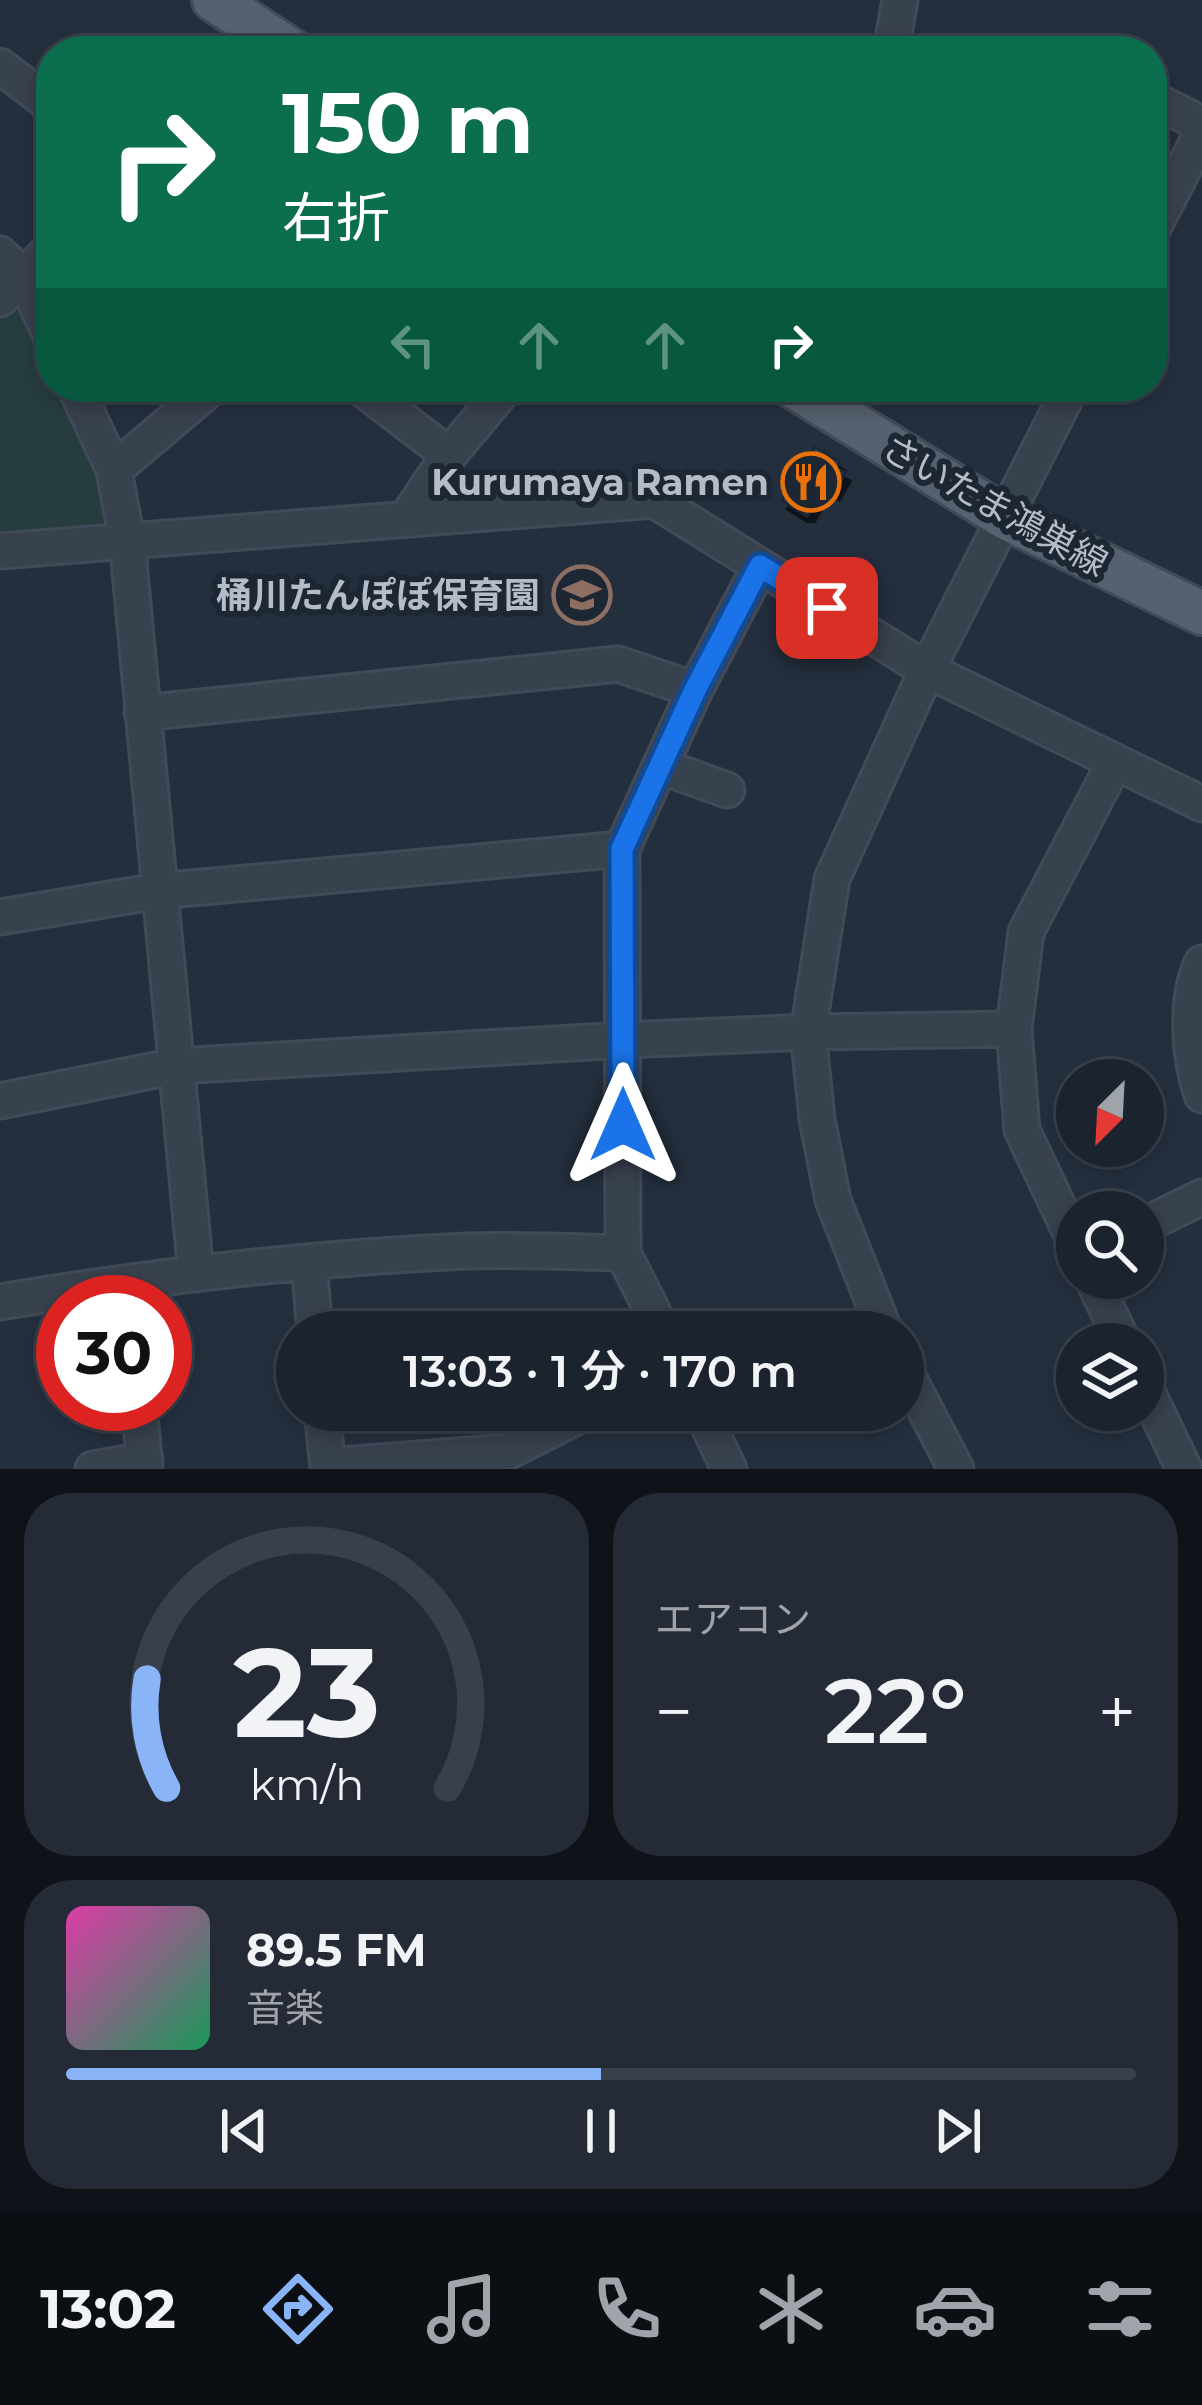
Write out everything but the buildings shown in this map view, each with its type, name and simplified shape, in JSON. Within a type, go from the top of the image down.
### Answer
[{"type":"main road","points":[[214,0],[269,36]]},
{"type":"main road","name":"さいたま鴻巣線","points":[[818,402],[1004,517],[1202,613]]},
{"type":"street","points":[[894,36],[900,0]]},
{"type":"street","points":[[0,67],[36,94]]},
{"type":"street","points":[[1167,106],[1202,124]]},
{"type":"street","points":[[1167,201],[1202,133]]},
{"type":"street","points":[[36,258],[8,276],[36,316]]},
{"type":"street","points":[[82,402],[114,470],[127,540],[196,1274]]},
{"type":"street","points":[[114,470],[194,402]]},
{"type":"street","points":[[380,402],[449,455]]},
{"type":"street","points":[[408,516],[449,455],[493,402]]},
{"type":"street","points":[[877,1311],[832,1200],[808,1032],[832,879],[927,670],[1063,402]]},
{"type":"street","points":[[0,550],[654,500],[927,670],[1202,804]]},
{"type":"street","points":[[652,1311],[622,1253],[622,849],[695,690],[760,566]]},
{"type":"street","points":[[142,713],[618,664],[695,690]]},
{"type":"street","points":[[1056,1202],[1022,1130],[1014,1030],[1026,932],[1115,762]]},
{"type":"street","points":[[660,766],[727,790]]},
{"type":"street","points":[[0,917],[158,891],[622,849]]},
{"type":"street","points":[[1202,964],[1194,980],[1193,1068],[1202,1095]]},
{"type":"street","points":[[0,1101],[176,1066],[808,1032],[1014,1030]]},
{"type":"street","points":[[1164,1216],[1202,1197]]},
{"type":"street","points":[[192,1275],[469,1251],[622,1253]]},
{"type":"street","points":[[309,1262],[313,1311]]},
{"type":"street","points":[[0,1302],[36,1299]]},
{"type":"street","points":[[924,1407],[956,1469]]},
{"type":"street","points":[[1164,1427],[1184,1469]]},
{"type":"street","points":[[93,1469],[145,1465],[142,1431]]},
{"type":"street","points":[[324,1431],[328,1468],[507,1452],[548,1431]]},
{"type":"street","points":[[711,1431],[729,1469]]},
{"type":"green space","points":[[8,306],[19,308],[36,342],[36,402],[67,402],[109,486],[113,521],[104,530],[0,540],[0,315]]},
{"type":"place","name":"Kurumaya Ramen","points":[[811,482]]},
{"type":"place","name":"桶川たんぽぽ保育園","points":[[582,595]]},
{"type":"route","points":[[623,1125],[622,849],[695,690],[760,566],[827,608]]}]
